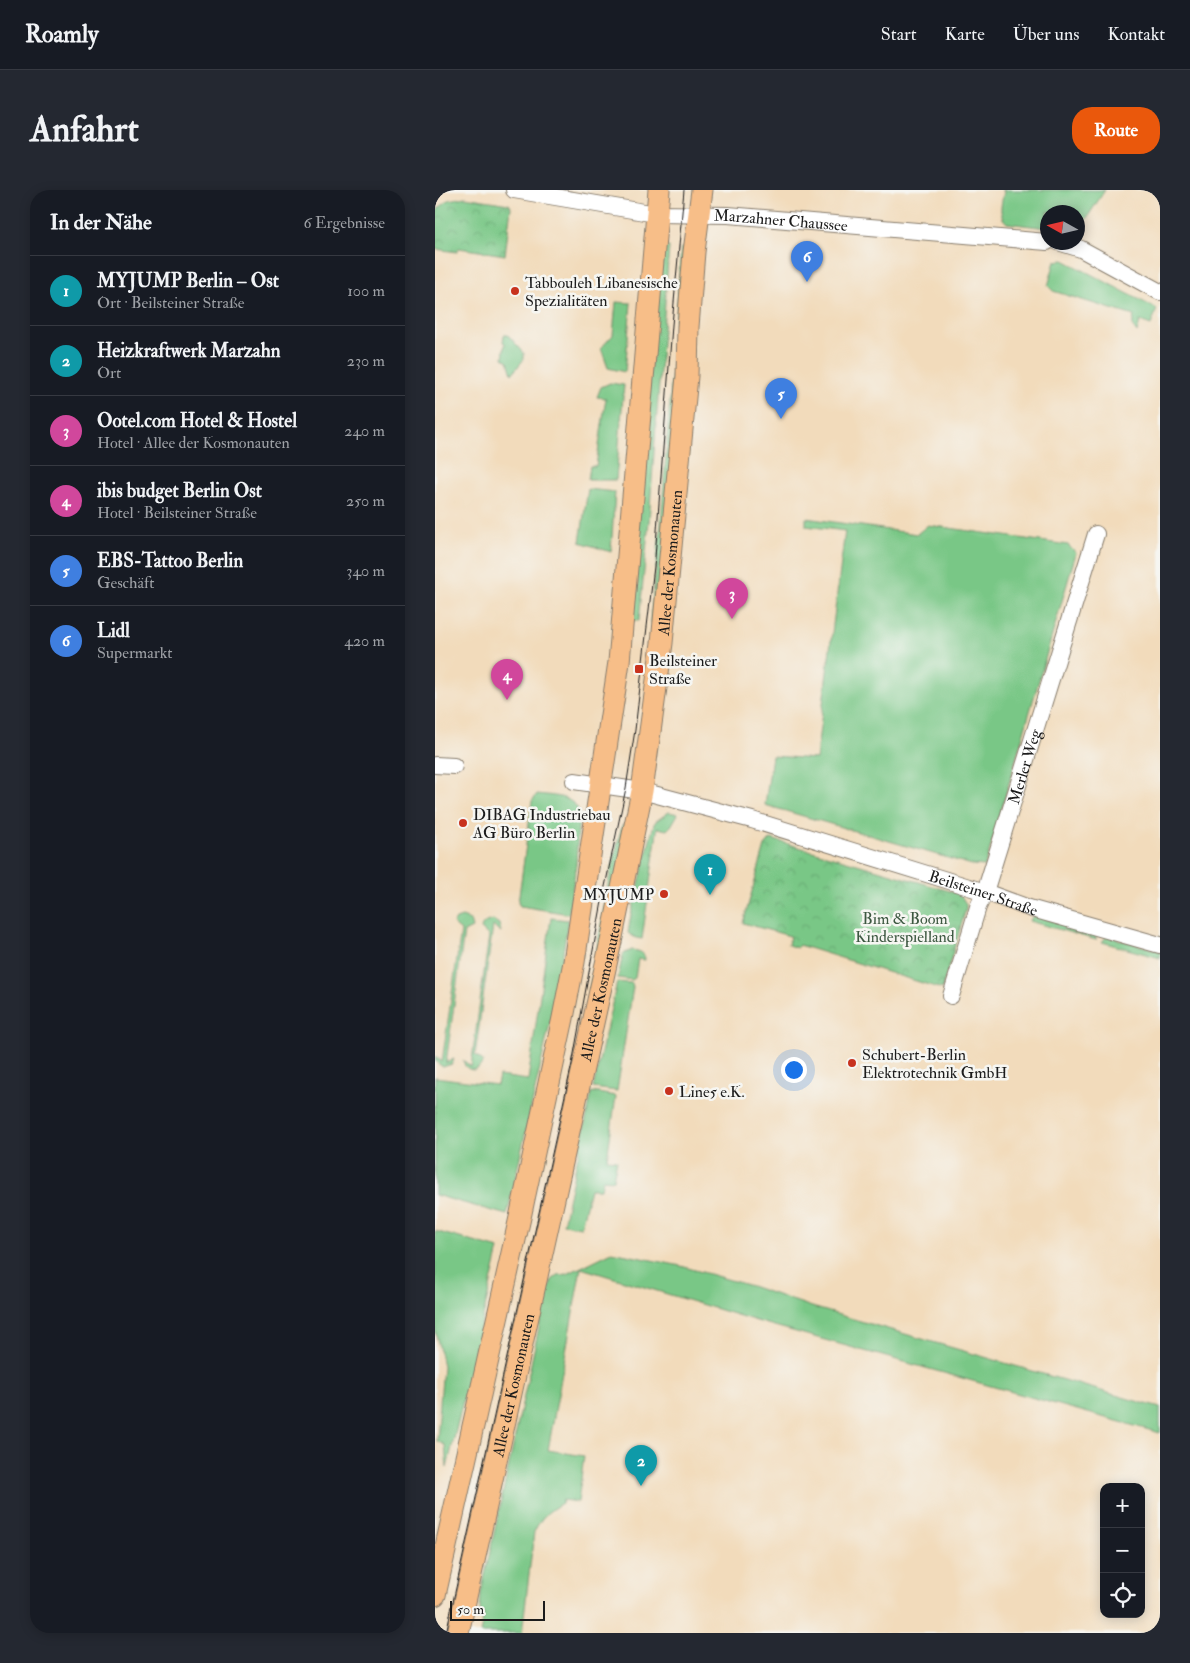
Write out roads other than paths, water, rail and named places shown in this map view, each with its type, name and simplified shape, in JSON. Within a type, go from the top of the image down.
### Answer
[{"type":"main road","name":"Allee der Kosmonauten","points":[[435,1595],[521,1213],[574,962],[619,662],[659,190]]},
{"type":"main road","name":"Allee der Kosmonauten","points":[[458,1633],[614,928],[642,791],[663,643],[687,376],[688,327],[702,190]]},
{"type":"street","name":"Marzahner Chaussee","points":[[514,190],[656,214],[737,216],[1040,241]]},
{"type":"street","points":[[1083,250],[1160,292]]},
{"type":"street","name":"Merler Weg","points":[[951,996],[978,907],[985,892],[1095,534]]},
{"type":"street","points":[[435,765],[454,766]]},
{"type":"street","name":"Beilsteiner Straße","points":[[574,781],[642,791],[751,820],[985,892],[1029,908],[1160,945]]},
{"type":"tram line","points":[[446,1633],[573,1059],[603,896],[626,788],[635,730],[655,558],[684,190]]},
{"type":"place","name":"Lidl","points":[[807,282]]},
{"type":"place","name":"Tabbouleh Libanesische Spezialitäten","points":[[515,291]]},
{"type":"place","name":"EBS-Tattoo Berlin","points":[[781,419]]},
{"type":"place","name":"Ootel.com Hotel & Hostel","points":[[732,619]]},
{"type":"place","name":"Beilsteiner Straße","points":[[639,669]]},
{"type":"place","name":"ibis budget Berlin Ost","points":[[507,700]]},
{"type":"place","name":"DIBAG Industriebau AG Büro Berlin","points":[[463,823]]},
{"type":"place","name":"MYJUMP","points":[[664,894]]},
{"type":"place","name":"MYJUMP Berlin – Ost","points":[[710,895]]},
{"type":"place","name":"Schubert-Berlin Elektrotechnik GmbH","points":[[852,1063]]},
{"type":"place","name":"Line5 e.K.","points":[[669,1091]]},
{"type":"place","name":"Heizkraftwerk Marzahn","points":[[641,1486]]},
{"type":"park label","name":"Bim & Boom Kinderspielland","points":[[905,927]]}]
